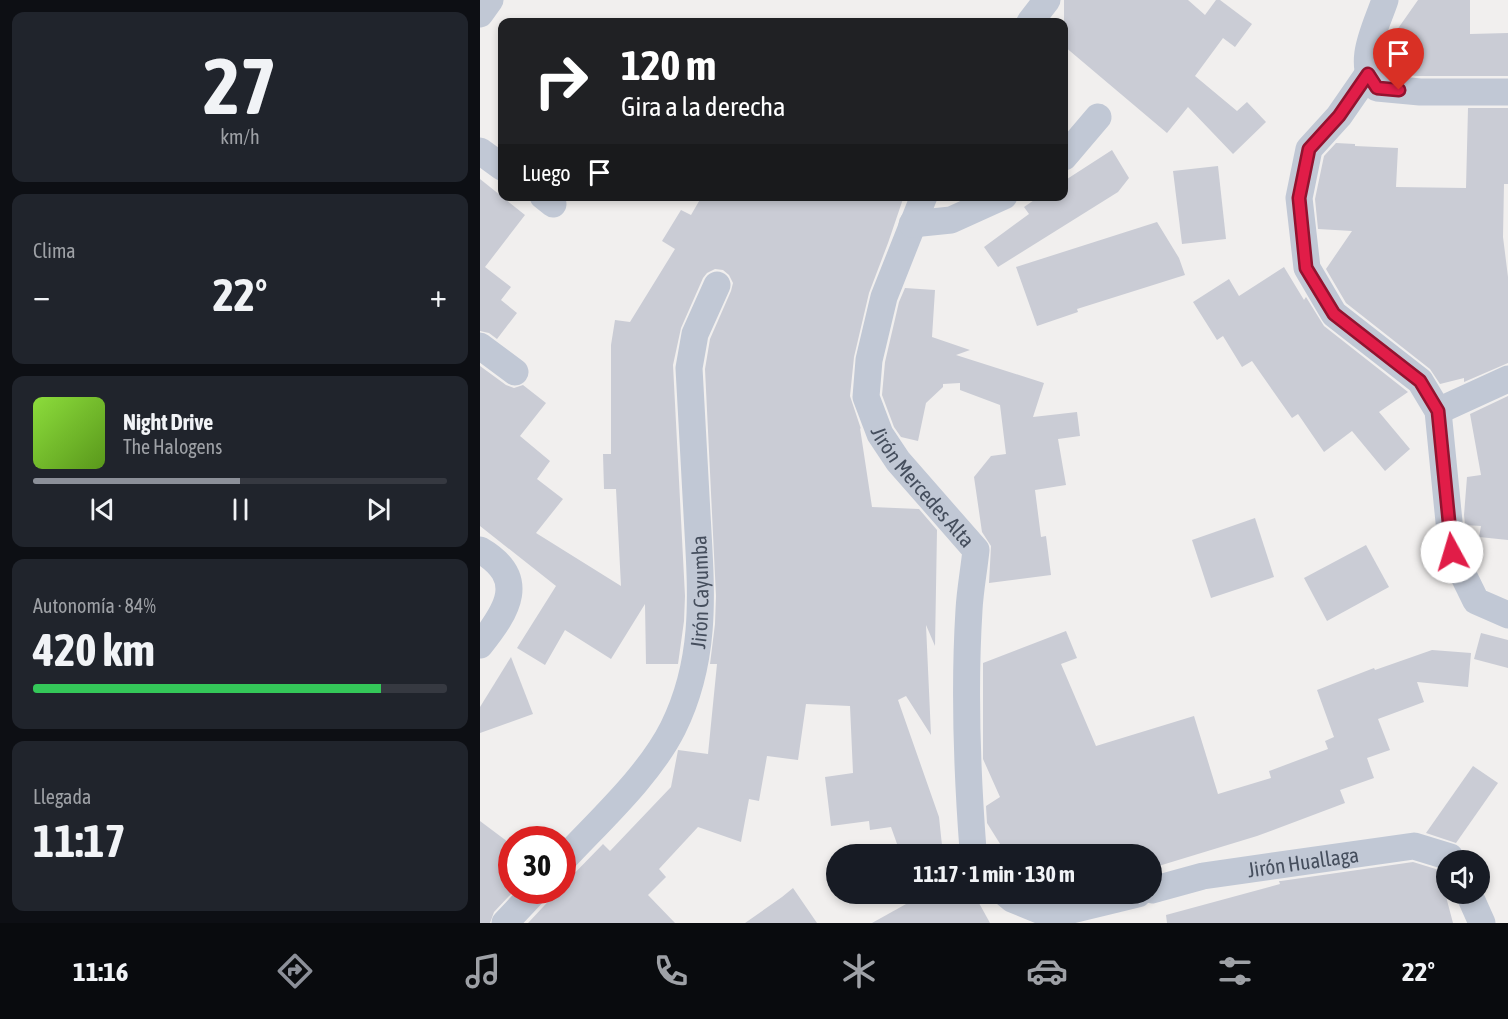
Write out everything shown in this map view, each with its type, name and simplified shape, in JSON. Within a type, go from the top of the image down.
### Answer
[{"type":"street","points":[[480,14],[490,0]]},
{"type":"street","points":[[1033,18],[1047,0]]},
{"type":"street","points":[[1385,0],[1366,58],[1368,74],[1377,88],[1420,92],[1508,92]]},
{"type":"street","points":[[1368,74],[1339,116],[1309,149],[1299,198],[1306,268],[1334,314],[1420,381],[1438,411],[1452,552],[1476,601],[1508,615]]},
{"type":"street","points":[[1068,153],[1098,117]]},
{"type":"street","points":[[480,151],[498,164]]},
{"type":"street","name":"Jirón Mercedes Alta","points":[[922,201],[884,297],[869,360],[866,397],[880,434],[898,461],[976,550],[969,609],[967,705],[973,844]]},
{"type":"street","points":[[912,224],[951,220],[993,201]]},
{"type":"street","name":"Jirón Cayumba","points":[[576,846],[651,764],[673,727],[691,677],[698,648],[702,606],[689,368],[695,334],[717,285]]},
{"type":"street","points":[[480,346],[515,372]]},
{"type":"street","points":[[1438,411],[1508,380]]},
{"type":"street","points":[[480,645],[507,604],[509,579],[501,566],[484,553]]},
{"type":"street","name":"Jirón Huallaga","points":[[1162,887],[1203,876],[1414,846],[1436,853]]},
{"type":"street","points":[[505,923],[522,904]]},
{"type":"street","points":[[1025,904],[1051,915],[1097,904]]},
{"type":"street","points":[[1473,904],[1482,923]]},
{"type":"building","points":[[1064,0],[1188,0],[1205,15],[1216,0],[1220,0],[1252,24],[1235,47],[1223,38],[1195,76],[1237,111],[1247,102],[1266,122],[1233,154],[1188,107],[1167,133],[1068,49],[1068,18],[1064,18]]},
{"type":"building","points":[[1418,0],[1470,0],[1470,34],[1508,33],[1508,76],[1417,76],[1386,73],[1385,47]]},
{"type":"building","points":[[1468,108],[1508,108],[1508,184],[1504,184],[1503,237],[1508,277],[1508,363],[1464,382],[1464,378],[1440,384],[1430,369],[1346,303],[1326,269],[1352,231],[1318,229],[1315,199],[1324,156],[1336,143],[1398,148],[1396,187],[1466,188]]},
{"type":"building","points":[[1112,150],[1129,178],[1118,192],[998,267],[984,247],[1029,214],[1024,207],[1033,201],[1068,201],[1068,178]]},
{"type":"building","points":[[1218,166],[1226,239],[1182,244],[1173,171]]},
{"type":"building","points":[[480,179],[498,193],[498,201],[508,201],[525,215],[485,267],[511,287],[501,300],[517,313],[497,339],[489,333],[480,331]]},
{"type":"building","points":[[699,201],[902,201],[869,293],[854,357],[850,396],[861,429],[872,507],[919,509],[937,530],[935,646],[926,625],[931,735],[906,696],[898,700],[939,817],[942,844],[897,844],[891,827],[870,830],[869,821],[831,826],[825,777],[853,773],[850,706],[806,704],[798,760],[767,756],[759,801],[749,799],[741,842],[698,827],[659,869],[666,877],[648,895],[675,923],[528,923],[546,904],[576,904],[576,872],[603,844],[610,851],[671,787],[678,750],[708,754],[717,664],[710,664],[716,596],[705,369],[710,339],[733,283],[723,270],[715,269],[703,278],[681,328],[673,365],[685,596],[678,664],[646,664],[645,604],[611,659],[565,630],[545,665],[517,648],[556,586],[480,526],[480,366],[506,385],[514,388],[523,385],[546,403],[520,436],[550,461],[537,479],[563,499],[536,533],[621,586],[616,489],[604,489],[603,454],[611,454],[611,345],[615,320],[630,322],[675,249],[662,241],[681,210],[691,215]]},
{"type":"building","points":[[1157,222],[1179,258],[1185,275],[1077,309],[1078,312],[1037,326],[1016,267]]},
{"type":"building","points":[[1284,267],[1304,300],[1306,297],[1324,326],[1408,392],[1379,412],[1410,449],[1385,471],[1352,431],[1324,452],[1298,414],[1292,418],[1252,361],[1242,367],[1223,336],[1217,340],[1193,302],[1229,279],[1239,296]]},
{"type":"building","points":[[905,288],[935,290],[932,337],[970,350],[956,355],[1044,383],[1033,417],[1077,412],[1080,436],[1058,439],[1066,485],[1035,490],[1041,537],[1046,536],[1051,575],[989,583],[991,546],[982,532],[974,477],[991,456],[1006,454],[1000,405],[960,390],[960,383],[943,384],[943,387],[926,403],[918,441],[901,437],[894,427],[882,395],[885,362],[899,302]]},
{"type":"building","points":[[1508,396],[1508,540],[1479,537],[1481,526],[1465,525],[1464,515],[1467,477],[1481,475],[1470,414]]},
{"type":"building","points":[[1255,518],[1274,577],[1211,598],[1192,540]]},
{"type":"building","points":[[1366,545],[1389,587],[1327,621],[1304,578]]},
{"type":"building","points":[[1066,631],[1077,658],[1061,664],[1096,746],[1194,716],[1218,794],[1271,778],[1269,771],[1328,749],[1325,741],[1334,737],[1317,690],[1374,668],[1375,670],[1432,650],[1471,653],[1468,687],[1417,682],[1424,702],[1378,719],[1390,750],[1367,758],[1374,778],[1340,790],[1345,803],[1257,836],[1162,865],[1162,844],[1000,844],[987,823],[986,806],[1000,797],[983,759],[983,663]]},
{"type":"building","points":[[1481,633],[1508,640],[1508,668],[1474,659]]},
{"type":"building","points":[[511,657],[533,714],[480,733],[480,707]]},
{"type":"building","points":[[1473,766],[1498,783],[1456,843],[1426,833]]},
{"type":"building","points":[[480,821],[498,834],[498,904],[502,904],[494,912],[490,923],[480,923]]},
{"type":"building","points":[[1413,862],[1436,869],[1436,904],[1448,904],[1453,923],[1167,923],[1166,915],[1280,884],[1279,881]]},
{"type":"building","points":[[793,888],[817,923],[745,923],[782,897]]},
{"type":"building","points":[[906,904],[980,904],[990,923],[872,923]]},
{"type":"route","points":[[1399,90],[1377,88],[1371,82],[1368,74],[1339,116],[1309,149],[1299,198],[1306,268],[1334,314],[1420,381],[1438,411],[1452,552]]}]
